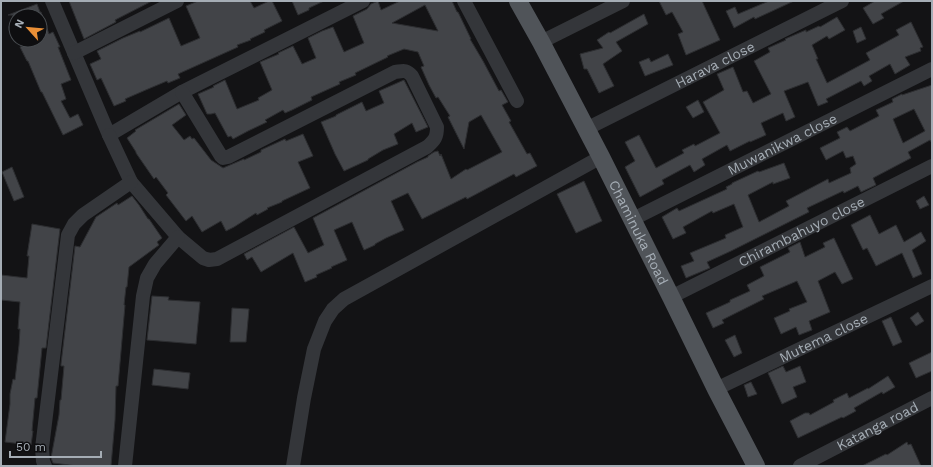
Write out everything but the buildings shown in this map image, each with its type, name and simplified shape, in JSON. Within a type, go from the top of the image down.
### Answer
[{"type":"main road","name":"Chaminuka Road","points":[[518,1],[602,157],[716,390],[756,466]]},
{"type":"street","points":[[52,1],[109,135],[131,182],[178,237],[203,258],[209,260],[217,259],[427,147],[436,137],[437,127],[412,76],[408,72],[403,71],[395,72],[228,157],[223,158],[182,92]]},
{"type":"street","points":[[74,53],[156,6],[177,1]]},
{"type":"street","points":[[109,135],[182,92],[363,1]]},
{"type":"street","points":[[464,1],[517,101]]},
{"type":"street","points":[[541,42],[623,1]]},
{"type":"street","name":"Harava close","points":[[586,129],[842,1]]},
{"type":"street","name":"Muwanikwa close","points":[[633,219],[932,69]]},
{"type":"street","points":[[293,466],[314,349],[325,321],[333,309],[344,299],[602,157]]},
{"type":"street","name":"Chirambahuyo close","points":[[671,297],[932,166]]},
{"type":"street","points":[[45,466],[42,448],[68,235],[74,224],[83,215],[131,182]]},
{"type":"street","points":[[125,466],[143,296],[147,278],[155,264],[178,237]]},
{"type":"street","name":"Mutema close","points":[[716,390],[932,286]]},
{"type":"street","name":"Katanga road","points":[[800,466],[932,398]]}]
